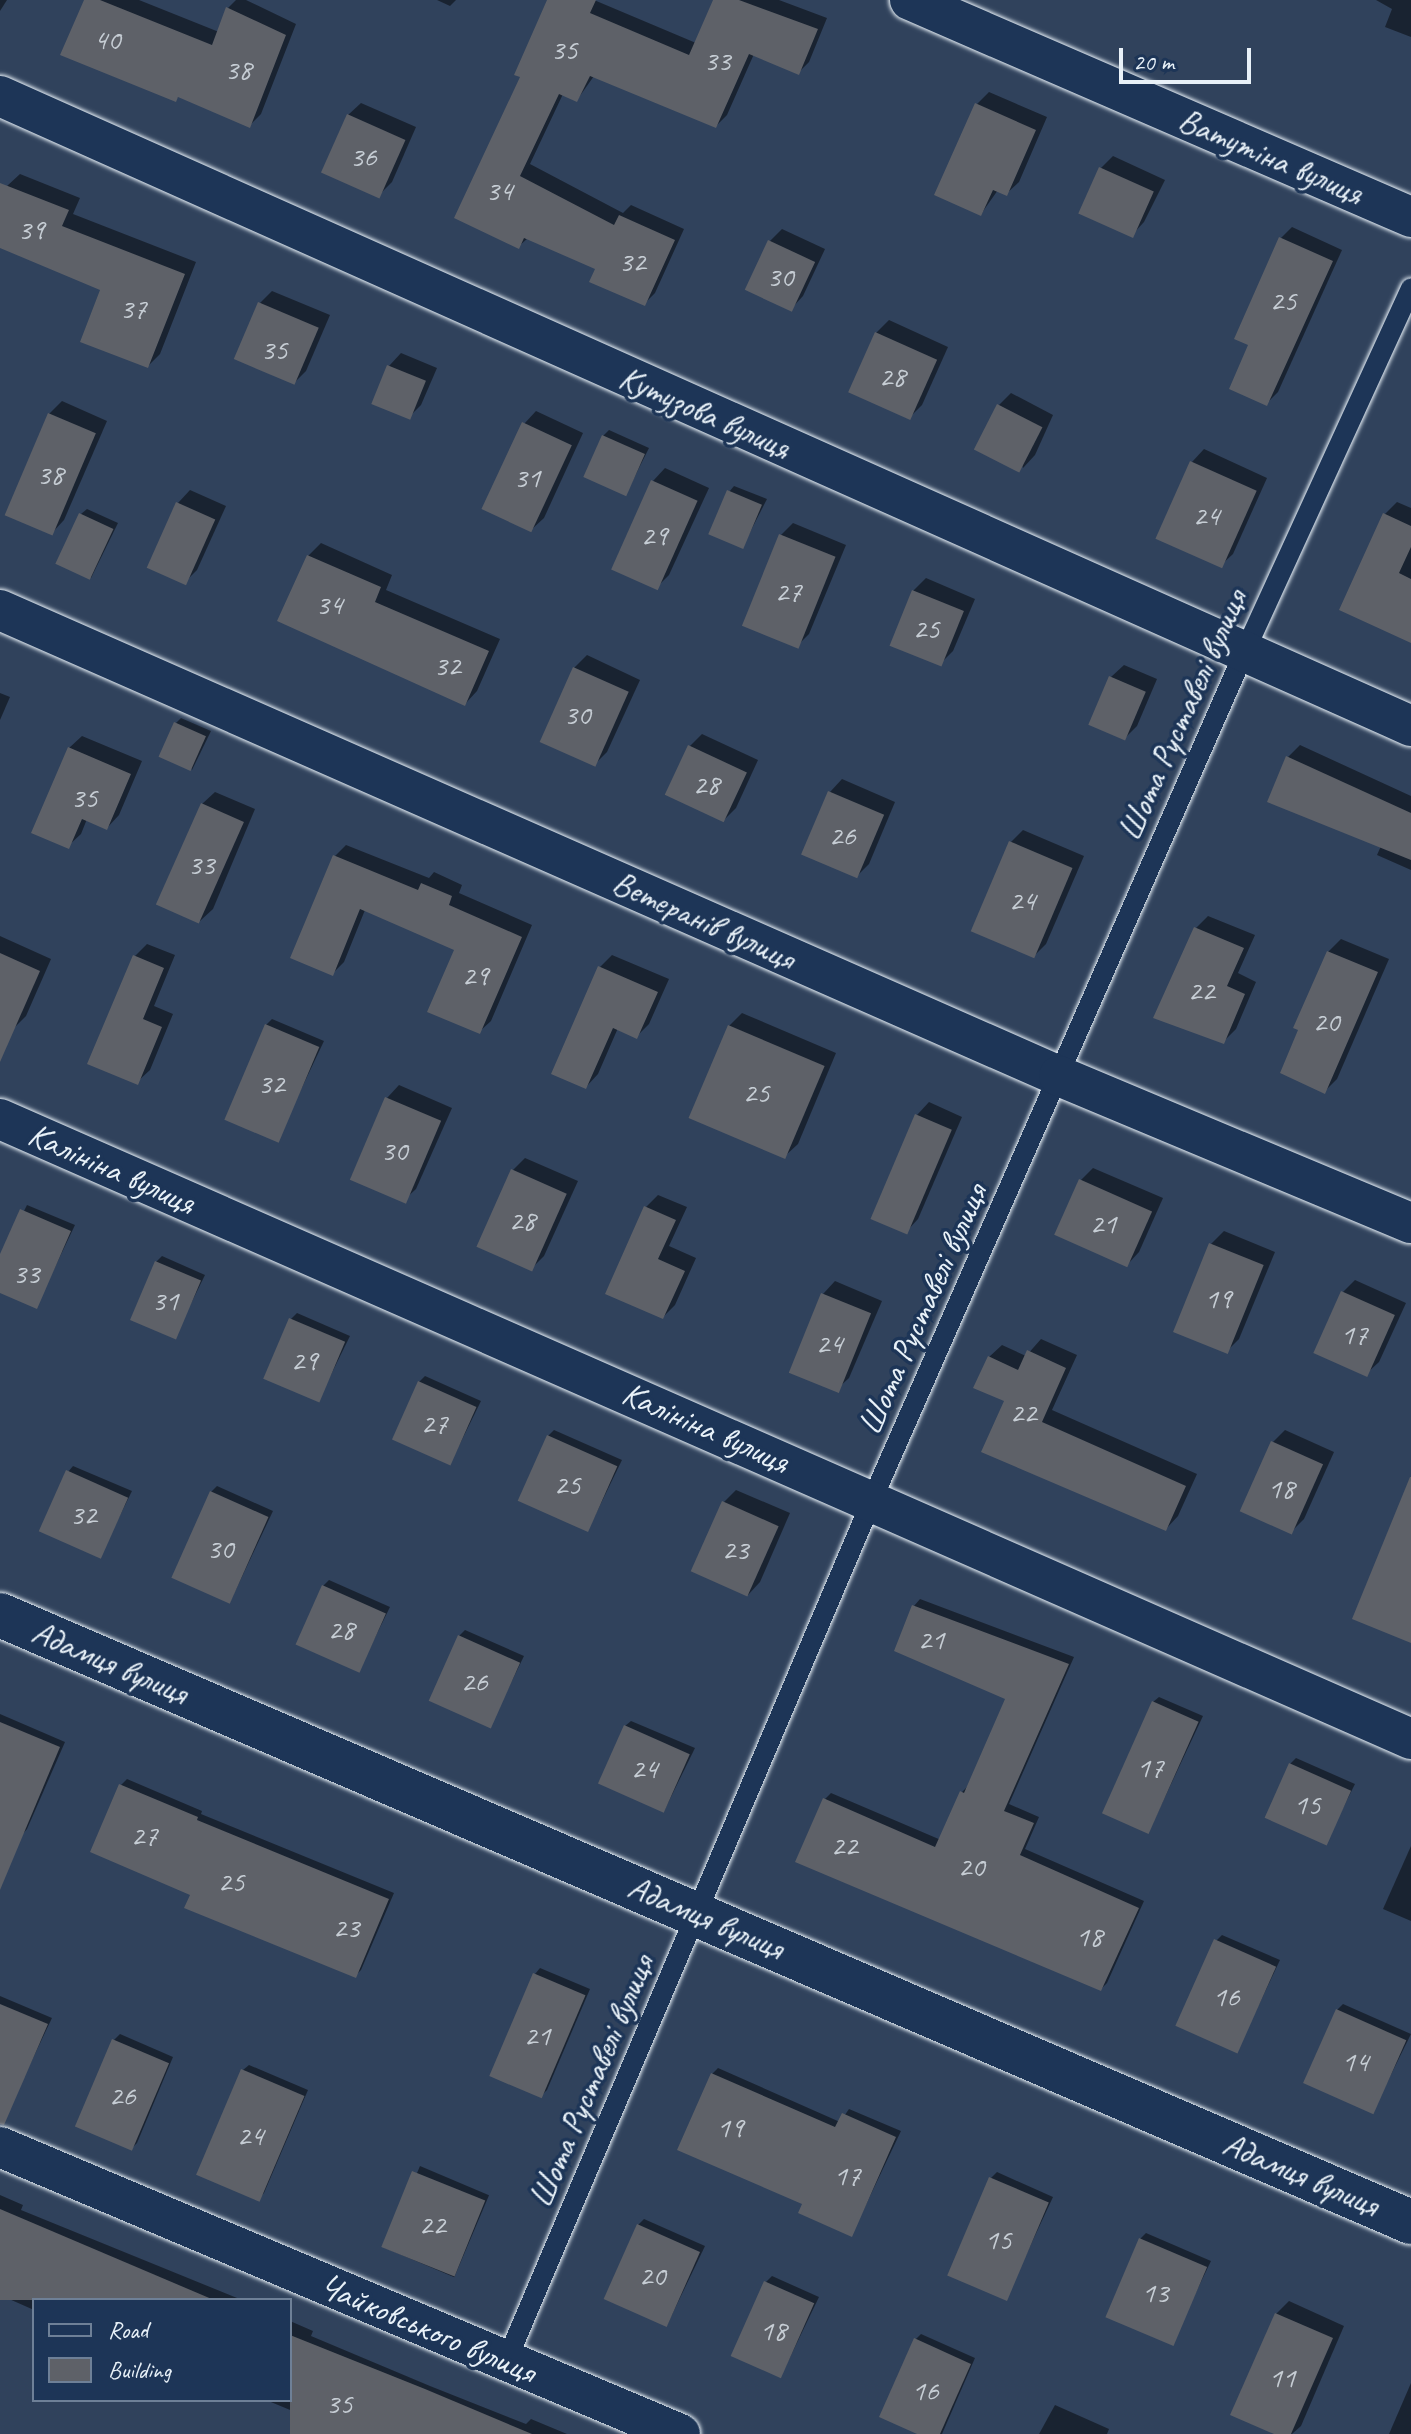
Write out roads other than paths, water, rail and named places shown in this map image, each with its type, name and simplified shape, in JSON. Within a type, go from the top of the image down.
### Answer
[{"type":"street","name":"Ватутіна вулиця","points":[[910,0],[1411,217]]},
{"type":"street","name":"Кутузова вулиця","points":[[0,96],[1411,726]]},
{"type":"street","name":"Ветеранів вулиця","points":[[0,610],[1059,1076],[1411,1223]]},
{"type":"street","name":"Калініна вулиця","points":[[0,1119],[1411,1739]]},
{"type":"street","name":"Адамця вулиця","points":[[0,1615],[1411,2222]]},
{"type":"street","name":"Чайковського вулиця","points":[[0,2147],[680,2434]]},
{"type":"lane","name":"Шота Руставелі вулиця","points":[[506,2362],[872,1500],[1244,653],[1411,288]]}]
